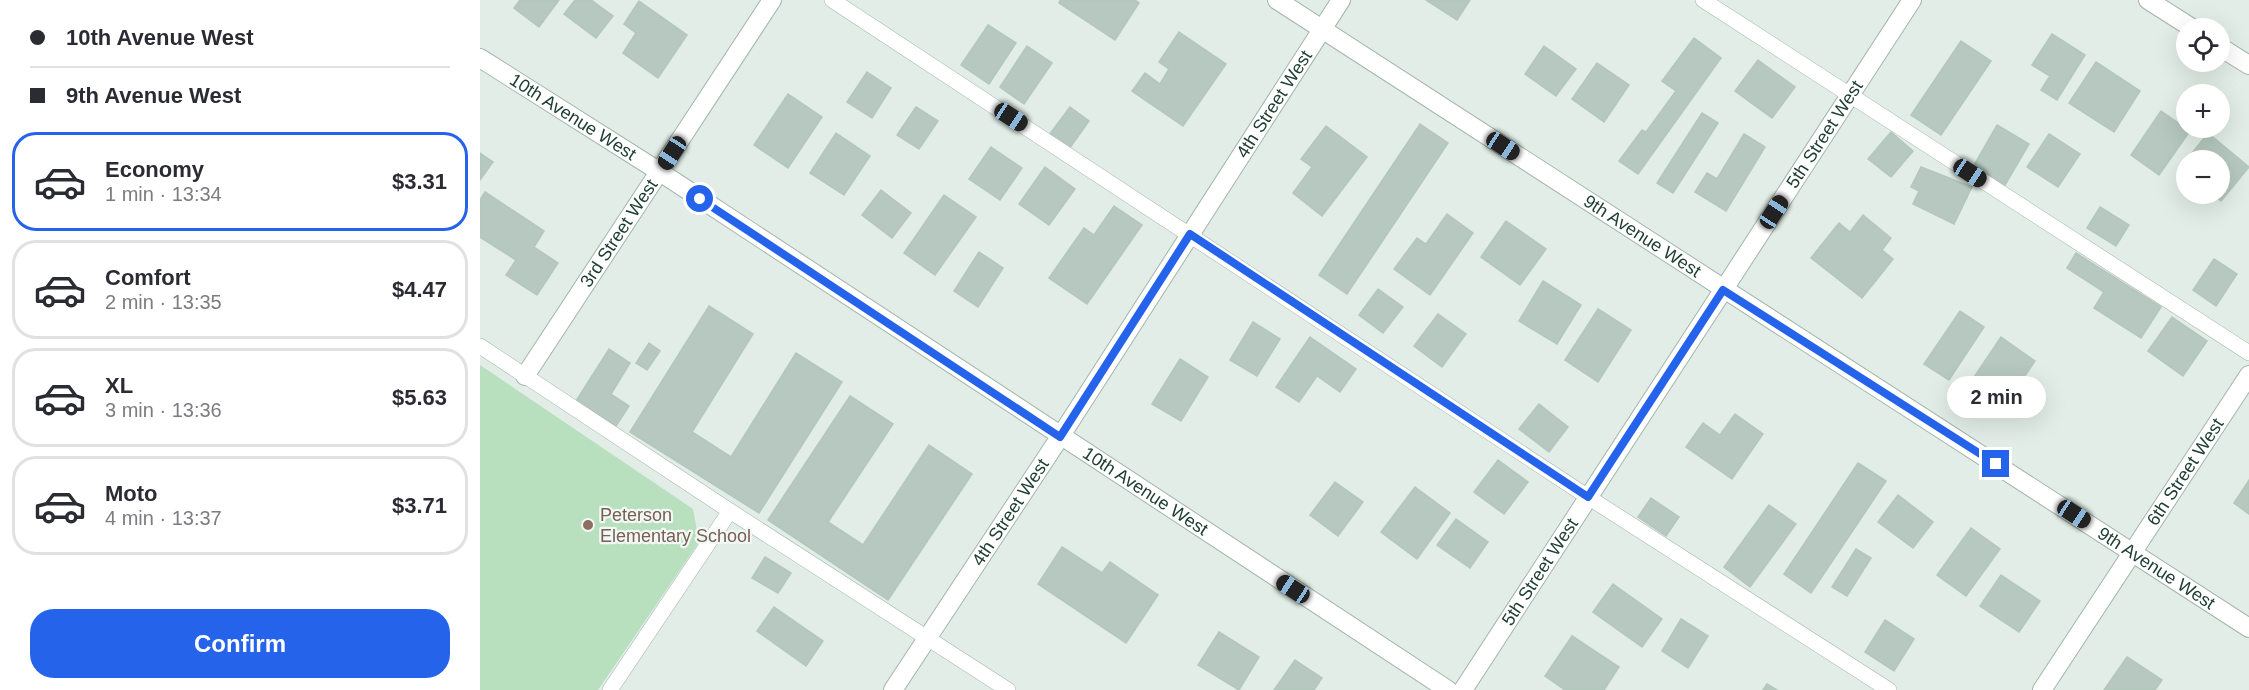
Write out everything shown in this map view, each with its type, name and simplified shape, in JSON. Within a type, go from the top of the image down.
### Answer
[{"type":"street","name":"3rd Street West","points":[[525,376],[771,0]]},
{"type":"street","name":"9th Avenue West","points":[[1277,0],[2249,628]]},
{"type":"street","name":"4th Street West","points":[[893,690],[1060,437],[1341,0]]},
{"type":"street","name":"5th Street West","points":[[1463,690],[1912,0]]},
{"type":"street","points":[[2148,0],[2176,18]]},
{"type":"street","points":[[2230,53],[2249,65]]},
{"type":"street","name":"10th Avenue West","points":[[480,58],[660,172],[1448,690]]},
{"type":"street","name":"6th Street West","points":[[2042,690],[2249,375]]},
{"type":"lane","points":[[832,0],[1588,497],[1889,690]]},
{"type":"lane","points":[[1703,0],[2249,353]]},
{"type":"lane","points":[[480,346],[1008,690]]},
{"type":"lane","points":[[610,690],[730,511]]},
{"type":"green space","name":"Peterson Elementary School","points":[[480,365],[693,509],[699,542],[598,690],[480,690]]},
{"type":"building","points":[[520,0],[559,0],[539,27],[514,8]]},
{"type":"building","points":[[575,0],[591,0],[613,16],[596,38],[564,14]]},
{"type":"building","points":[[1060,0],[1135,0],[1139,3],[1115,40],[1059,3]]},
{"type":"building","points":[[1426,0],[1470,0],[1457,20]]},
{"type":"building","points":[[639,1],[687,35],[658,78],[623,53],[636,33],[624,24]]},
{"type":"building","points":[[988,25],[1016,43],[989,84],[961,65]]},
{"type":"building","points":[[1179,32],[1226,64],[1183,126],[1132,91],[1145,73],[1160,84],[1169,69],[1159,62]]},
{"type":"building","points":[[2052,34],[2085,55],[2057,100],[2041,90],[2050,76],[2032,65]]},
{"type":"building","points":[[1694,38],[1721,58],[1638,174],[1619,161],[1642,130],[1646,132],[1676,91],[1662,81]]},
{"type":"building","points":[[1961,41],[1991,61],[1941,135],[1911,115]]},
{"type":"building","points":[[1027,46],[1052,63],[1024,104],[1000,87]]},
{"type":"building","points":[[1544,46],[1576,69],[1556,96],[1525,74]]},
{"type":"building","points":[[1758,60],[1795,87],[1772,118],[1735,91]]},
{"type":"building","points":[[2096,62],[2140,91],[2114,132],[2069,103]]},
{"type":"building","points":[[1597,63],[1629,85],[1604,122],[1572,99]]},
{"type":"building","points":[[867,72],[891,88],[872,118],[847,102]]},
{"type":"building","points":[[788,94],[822,117],[788,168],[754,145]]},
{"type":"building","points":[[916,107],[938,121],[919,149],[897,135]]},
{"type":"building","points":[[1070,107],[1089,121],[1069,149],[1049,135]]},
{"type":"building","points":[[2161,111],[2176,121],[2176,138],[2185,138],[2159,175],[2131,155]]},
{"type":"building","points":[[1702,113],[1718,123],[1673,193],[1657,183]]},
{"type":"building","points":[[1420,124],[1448,143],[1347,294],[1319,275]]},
{"type":"building","points":[[1997,125],[2029,144],[2005,185],[1973,167]]},
{"type":"building","points":[[1326,126],[1367,157],[1322,216],[1293,193],[1312,167],[1301,159]]},
{"type":"building","points":[[1891,132],[1913,151],[1891,177],[1868,159]]},
{"type":"building","points":[[836,133],[870,156],[844,195],[810,173]]},
{"type":"building","points":[[1744,134],[1765,147],[1726,211],[1695,192],[1707,173],[1717,179]]},
{"type":"building","points":[[2049,134],[2080,154],[2058,187],[2027,167]]},
{"type":"building","points":[[2204,138],[2214,138],[2228,150],[2194,150]]},
{"type":"building","points":[[991,147],[1022,168],[1000,200],[969,179]]},
{"type":"building","points":[[2230,151],[2249,167],[2230,190]]},
{"type":"building","points":[[480,153],[493,162],[480,180]]},
{"type":"building","points":[[1045,167],[1075,189],[1049,225],[1019,204]]},
{"type":"building","points":[[1921,167],[1972,187],[1954,224],[1913,204],[1919,191],[1911,187]]},
{"type":"building","points":[[881,190],[911,213],[892,238],[862,215]]},
{"type":"building","points":[[485,192],[544,231],[534,247],[558,263],[537,295],[506,275],[516,260],[480,237],[480,200]]},
{"type":"building","points":[[944,195],[976,217],[935,275],[904,253]]},
{"type":"building","points":[[1114,206],[1142,225],[1087,304],[1049,278],[1084,228],[1094,235]]},
{"type":"building","points":[[2100,207],[2129,225],[2116,246],[2087,228]]},
{"type":"building","points":[[1447,214],[1473,233],[1430,295],[1394,269],[1417,238],[1426,244]]},
{"type":"building","points":[[1863,215],[1891,238],[1882,250],[1893,259],[1862,298],[1811,258],[1839,223],[1850,232]]},
{"type":"building","points":[[1506,221],[1546,249],[1520,285],[1481,257]]},
{"type":"building","points":[[979,252],[1003,268],[978,307],[954,291]]},
{"type":"building","points":[[2076,253],[2161,307],[2141,338],[2094,308],[2104,292],[2067,268]]},
{"type":"building","points":[[2214,259],[2237,274],[2216,306],[2193,290]]},
{"type":"building","points":[[1543,281],[1581,305],[1557,344],[1519,321]]},
{"type":"building","points":[[1378,289],[1403,307],[1383,333],[1359,315]]},
{"type":"building","points":[[709,306],[753,334],[692,432],[731,457],[796,353],[842,382],[759,513],[630,432]]},
{"type":"building","points":[[1598,309],[1631,330],[1598,382],[1565,360]]},
{"type":"building","points":[[1960,311],[1984,327],[1949,380],[1924,364]]},
{"type":"building","points":[[1438,314],[1466,334],[1442,367],[1414,346]]},
{"type":"building","points":[[2172,317],[2207,341],[2183,376],[2148,351]]},
{"type":"building","points":[[1253,322],[1280,339],[1257,376],[1230,360]]},
{"type":"building","points":[[1310,337],[1356,369],[1340,392],[1317,376],[1299,402],[1276,387]]},
{"type":"building","points":[[2001,337],[2035,361],[2000,413],[1966,389]]},
{"type":"building","points":[[649,343],[660,351],[647,370],[636,363]]},
{"type":"building","points":[[609,349],[630,363],[611,394],[629,406],[616,426],[576,401]]},
{"type":"building","points":[[1180,359],[1208,377],[1181,421],[1152,404]]},
{"type":"building","points":[[850,396],[893,424],[828,522],[863,545],[929,445],[972,474],[888,600],[768,520]]},
{"type":"building","points":[[1539,404],[1568,427],[1549,452],[1519,429]]},
{"type":"building","points":[[1735,414],[1763,434],[1732,479],[1686,447],[1703,423],[1720,435]]},
{"type":"building","points":[[1498,460],[1528,482],[1504,514],[1474,492]]},
{"type":"building","points":[[1858,463],[1886,481],[1811,593],[1784,574]]},
{"type":"building","points":[[2249,480],[2249,514],[2234,503]]},
{"type":"building","points":[[1335,482],[1363,502],[1338,536],[1310,515]]},
{"type":"building","points":[[1415,487],[1450,513],[1417,559],[1381,532]]},
{"type":"building","points":[[1898,495],[1933,522],[1913,548],[1878,522]]},
{"type":"building","points":[[1651,498],[1679,517],[1666,536],[1638,517]]},
{"type":"building","points":[[1769,505],[1796,524],[1750,587],[1724,567]]},
{"type":"building","points":[[1456,519],[1488,542],[1470,568],[1437,545]]},
{"type":"building","points":[[1971,528],[2000,549],[1966,596],[1937,575]]},
{"type":"building","points":[[1062,547],[1102,573],[1110,562],[1158,595],[1126,643],[1038,584]]},
{"type":"building","points":[[1856,549],[1871,558],[1847,596],[1832,587]]},
{"type":"building","points":[[765,557],[791,573],[778,593],[752,578]]},
{"type":"building","points":[[2001,575],[2040,601],[2019,632],[1980,606]]},
{"type":"building","points":[[1613,584],[1662,619],[1642,647],[1593,612]]},
{"type":"building","points":[[774,607],[823,641],[806,666],[757,631]]},
{"type":"building","points":[[1681,619],[1708,636],[1688,668],[1662,651]]},
{"type":"building","points":[[1885,620],[1914,639],[1894,671],[1865,652]]},
{"type":"building","points":[[1219,632],[1259,657],[1239,690],[1198,665]]},
{"type":"building","points":[[1572,636],[1619,667],[1604,690],[1565,690],[1545,676]]},
{"type":"building","points":[[2127,657],[2162,680],[2155,690],[2104,690]]},
{"type":"building","points":[[1295,660],[1322,678],[1314,690],[1274,690]]},
{"type":"building","points":[[1767,684],[1777,690],[1763,690]]},
{"type":"place","name":"Peterson Elementary School","points":[[588,525]]},
{"type":"route","points":[[700,199],[1060,437],[1190,234],[1588,497],[1723,290],[1996,464]]}]
